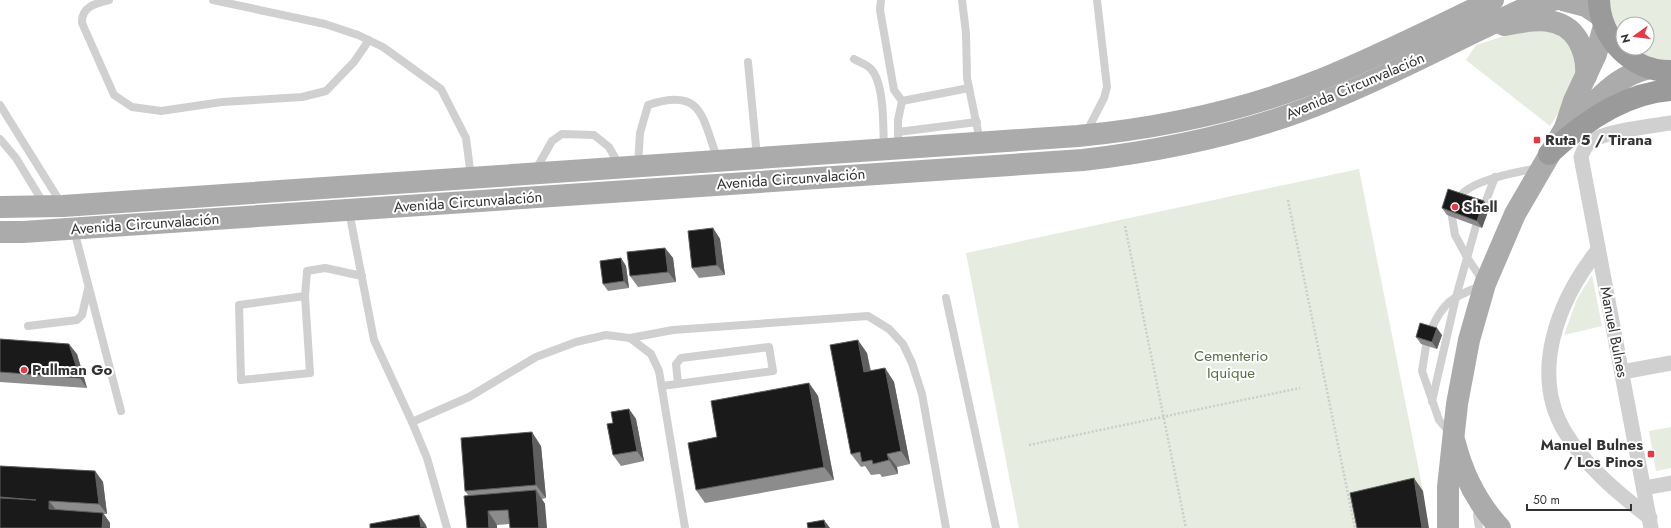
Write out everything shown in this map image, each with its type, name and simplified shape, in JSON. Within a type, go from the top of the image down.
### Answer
[{"type":"highway","points":[[1601,14],[1619,49],[1633,60],[1650,68],[1671,71]]},
{"type":"highway","points":[[1545,160],[1582,126],[1617,105],[1642,95],[1671,90]]},
{"type":"main road","name":"Avenida Circunvalación","points":[[0,207],[54,206],[718,161],[893,143],[979,132],[1084,136],[1149,128],[1225,111],[1280,95],[1352,66],[1493,0]]},
{"type":"main road","name":"Avenida Circunvalación","points":[[0,232],[1083,160],[1156,150],[1226,135],[1295,114],[1361,87],[1535,4],[1553,0]]},
{"type":"main road","points":[[1451,527],[1448,487],[1462,372],[1485,284],[1515,214],[1545,160],[1565,128],[1572,106],[1596,54],[1601,14],[1586,6],[1563,0]]},
{"type":"main road","points":[[1472,34],[1513,23],[1542,20],[1555,22],[1571,31],[1580,44],[1586,61],[1586,76]]},
{"type":"main road","points":[[1565,128],[1617,81],[1631,73],[1650,68]]},
{"type":"main road","points":[[1454,437],[1462,467],[1480,502],[1500,528]]},
{"type":"street","name":"Manuel Bulnes","points":[[1651,523],[1581,163],[1582,151],[1594,140],[1610,134],[1671,123]]},
{"type":"street","points":[[1598,250],[1571,291],[1556,327],[1550,353],[1549,369],[1553,401],[1565,431],[1586,461],[1651,523]]},
{"type":"street","points":[[1622,372],[1671,363]]},
{"type":"street","points":[[1644,488],[1671,483]]},
{"type":"lane","points":[[109,0],[98,2],[88,7],[83,15],[82,23],[114,95],[132,107],[160,111],[222,102],[302,97],[326,91],[354,62],[369,40]]},
{"type":"lane","points":[[213,0],[325,24],[369,40],[383,47],[441,90],[466,138],[471,177]]},
{"type":"lane","points":[[881,0],[880,10],[894,90],[902,101],[893,143]]},
{"type":"lane","points":[[962,0],[966,33],[967,78],[979,132]]},
{"type":"lane","points":[[1084,136],[1104,98],[1107,87],[1097,0]]},
{"type":"lane","points":[[854,59],[871,69],[878,83],[883,114],[893,143]]},
{"type":"lane","points":[[748,62],[757,158]]},
{"type":"lane","points":[[902,101],[969,88]]},
{"type":"lane","points":[[534,173],[552,141],[562,134],[594,135],[629,167],[648,105],[663,100],[678,100],[693,103],[703,116],[718,161]]},
{"type":"lane","points":[[0,105],[54,206]]},
{"type":"lane","points":[[0,139],[16,158],[36,192],[54,206],[74,228],[121,412]]},
{"type":"lane","points":[[1459,198],[1462,192],[1495,177],[1545,160]]},
{"type":"lane","points":[[1484,206],[1495,177]]},
{"type":"lane","points":[[349,210],[374,340],[427,458],[447,528]]},
{"type":"lane","points":[[1430,332],[1437,314],[1445,304],[1456,297],[1485,284],[1468,259],[1455,235],[1452,217]]},
{"type":"lane","points":[[1432,401],[1456,297],[1468,259],[1476,226]]},
{"type":"lane","points":[[305,296],[239,305],[241,380],[310,373],[305,296],[307,271],[325,268],[362,276]]},
{"type":"lane","points":[[28,326],[77,320],[82,315],[89,286]]},
{"type":"lane","points":[[946,298],[996,528]]},
{"type":"lane","points":[[412,422],[469,397],[536,357],[576,342],[606,335],[630,338],[672,330],[868,316],[889,329],[903,344],[912,363],[922,394],[946,528]]},
{"type":"lane","points":[[630,338],[651,354],[659,371],[685,528]]},
{"type":"lane","points":[[1426,346],[1422,371],[1439,420],[1454,437]]},
{"type":"lane","points":[[662,386],[678,384],[773,371],[769,347],[681,358],[676,364],[678,384]]},
{"type":"lane","points":[[1479,528],[1477,514],[1480,502]]},
{"type":"path","points":[[1288,200],[1355,528]]},
{"type":"path","points":[[1126,226],[1186,528]]},
{"type":"path","points":[[1029,445],[1300,388]]},
{"type":"green space","points":[[1605,0],[1671,0],[1671,64],[1667,64],[1647,56],[1655,56],[1655,16],[1615,16],[1615,24]]},
{"type":"green space","points":[[1520,31],[1562,31],[1576,52],[1575,72],[1569,96],[1550,126],[1466,60],[1476,45]]},
{"type":"green space","name":"Cementerio Iquique","points":[[1359,169],[1423,491],[1360,506],[1364,528],[1019,528],[966,253]]},
{"type":"green space","points":[[1592,275],[1602,326],[1564,335],[1577,299]]},
{"type":"green space","points":[[1671,427],[1671,468],[1656,471],[1649,431]]},
{"type":"building","points":[[1448,189],[1484,201],[1477,221],[1442,208]]},
{"type":"building","points":[[713,228],[717,265],[692,268],[688,231]]},
{"type":"building","points":[[665,248],[668,272],[630,276],[627,252]]},
{"type":"building","points":[[621,258],[624,281],[603,284],[600,261]]},
{"type":"building","points":[[1420,323],[1437,328],[1432,342],[1416,337]]},
{"type":"building","points":[[0,339],[69,344],[80,378],[0,372]]},
{"type":"building","points":[[858,340],[864,372],[885,368],[901,451],[887,454],[889,460],[873,464],[872,460],[862,462],[860,452],[851,454],[830,345]]},
{"type":"building","points":[[809,383],[824,467],[696,490],[688,443],[717,437],[711,401]]},
{"type":"building","points":[[629,409],[637,451],[613,455],[607,424],[613,423],[611,412]]},
{"type":"building","points":[[532,432],[536,485],[465,491],[461,438]]},
{"type":"building","points":[[0,466],[95,471],[99,504],[49,501],[49,509],[103,513],[102,528],[0,528],[0,498],[36,500],[0,497]]},
{"type":"building","points":[[1414,478],[1422,528],[1357,528],[1350,493]]},
{"type":"building","points":[[536,490],[539,528],[510,528],[508,510],[488,511],[489,528],[467,528],[464,496]]},
{"type":"building","points":[[419,515],[421,527],[424,526],[424,528],[370,528],[370,524]]},
{"type":"building","points":[[824,520],[826,528],[808,528],[807,523]]},
{"type":"place","name":"Ruta 5 / Tirana","points":[[1537,140]]},
{"type":"place","name":"Shell","points":[[1455,207]]},
{"type":"place","name":"Pullman Go","points":[[24,370]]},
{"type":"place","name":"Manuel Bulnes / Los Pinos","points":[[1651,454]]}]
